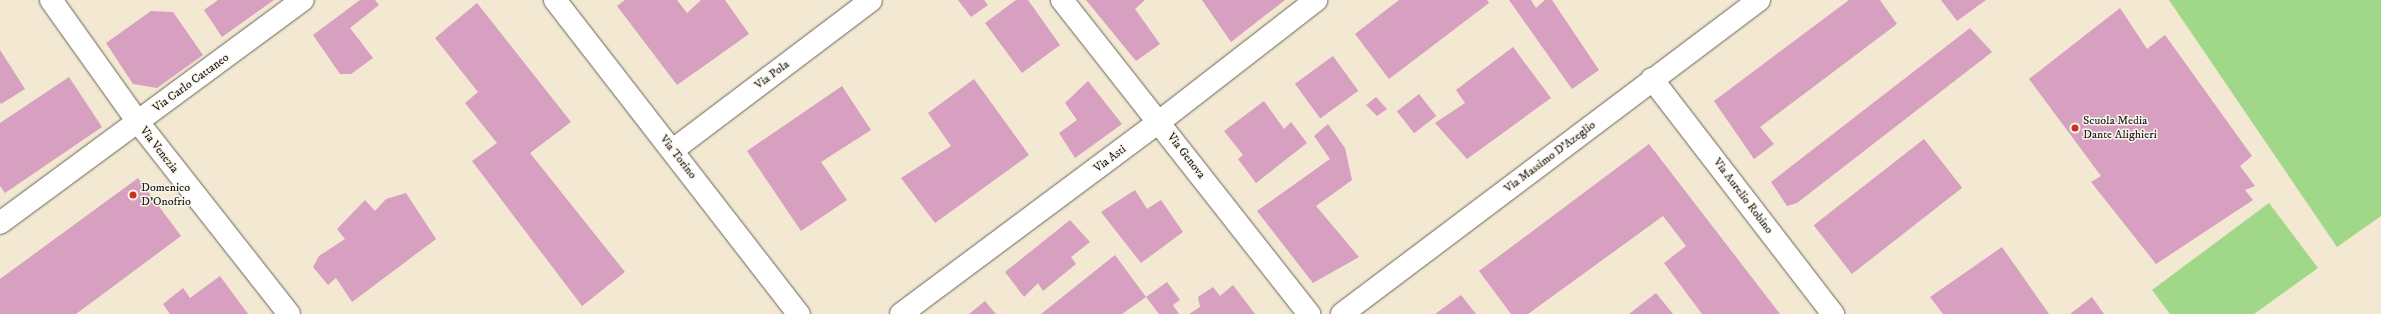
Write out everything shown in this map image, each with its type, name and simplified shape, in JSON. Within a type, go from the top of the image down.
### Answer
[{"type":"street","name":"Via Venezia","points":[[51,0],[138,122],[288,314]]},
{"type":"street","name":"Via Carlo Cattaneo","points":[[0,223],[304,0]]},
{"type":"street","name":"Via Torino","points":[[555,0],[799,314]]},
{"type":"street","name":"Via Pola","points":[[673,150],[871,0]]},
{"type":"street","name":"Via Genova","points":[[1062,0],[1309,314]]},
{"type":"street","name":"Via Asti","points":[[901,314],[1159,122],[1316,0]]},
{"type":"street","name":"Via Massimo D'Azeglio","points":[[1342,314],[1758,0]]},
{"type":"street","name":"Via Aurelio Robino","points":[[1652,79],[1833,314]]},
{"type":"green space","points":[[2169,0],[2381,0],[2381,216],[2337,247]]},
{"type":"green space","points":[[2269,203],[2318,268],[2254,314],[2170,314],[2152,290]]},
{"type":"building","points":[[218,0],[274,0],[222,37],[204,10]]},
{"type":"building","points":[[360,0],[375,0],[379,5],[350,28],[373,58],[351,74],[340,74],[313,35]]},
{"type":"building","points":[[625,0],[677,0],[687,13],[701,0],[725,0],[749,34],[677,85],[617,6]]},
{"type":"building","points":[[958,0],[984,0],[988,5],[971,17]]},
{"type":"building","points":[[1016,0],[1028,0],[1060,45],[1022,73],[985,23]]},
{"type":"building","points":[[1086,0],[1145,0],[1135,9],[1160,44],[1136,61]]},
{"type":"building","points":[[1202,0],[1285,0],[1231,42]]},
{"type":"building","points":[[1399,0],[1487,0],[1489,3],[1389,79],[1355,34]]},
{"type":"building","points":[[1509,0],[1531,0],[1536,8],[1545,0],[1552,0],[1599,70],[1572,89]]},
{"type":"building","points":[[1849,0],[1880,0],[1897,24],[1760,127],[1774,144],[1754,159],[1714,101]]},
{"type":"building","points":[[1941,0],[1986,0],[1957,21]]},
{"type":"building","points":[[477,3],[571,122],[530,153],[625,272],[582,306],[472,161],[497,143],[465,103],[478,92],[435,38]]},
{"type":"building","points":[[2120,8],[2147,49],[2165,35],[2252,156],[2240,166],[2255,186],[2245,190],[2253,200],[2156,264],[2091,182],[2101,176],[2029,79]]},
{"type":"building","points":[[151,11],[173,12],[203,55],[157,88],[133,84],[106,43]]},
{"type":"building","points":[[1970,28],[1992,52],[1797,203],[1787,206],[1771,182]]},
{"type":"building","points":[[1513,47],[1551,98],[1467,159],[1435,123],[1465,103],[1456,90]]},
{"type":"building","points":[[0,50],[25,89],[1,104],[0,102]]},
{"type":"building","points":[[1333,56],[1358,91],[1320,118],[1295,84]]},
{"type":"building","points":[[69,77],[102,127],[5,193],[0,186],[0,123]]},
{"type":"building","points":[[974,79],[1029,155],[935,223],[901,178],[951,146],[928,113]]},
{"type":"building","points":[[1088,81],[1122,124],[1075,158],[1059,133],[1077,120],[1065,103]]},
{"type":"building","points":[[842,86],[871,130],[821,162],[847,200],[801,231],[747,151]]},
{"type":"building","points":[[1419,94],[1436,116],[1414,133],[1397,111]]},
{"type":"building","points":[[1376,97],[1387,109],[1377,116],[1366,105]]},
{"type":"building","points":[[1264,101],[1284,129],[1291,122],[1307,143],[1256,183],[1238,159],[1243,155],[1224,131]]},
{"type":"building","points":[[1328,124],[1345,148],[1352,180],[1316,206],[1359,257],[1313,283],[1257,211],[1330,159],[1314,136]]},
{"type":"building","points":[[1924,139],[1962,188],[1852,274],[1814,225]]},
{"type":"building","points":[[1649,144],[1780,314],[1702,314],[1664,263],[1686,246],[1663,216],[1528,314],[1511,314],[1479,271]]},
{"type":"building","points":[[138,178],[181,236],[76,314],[0,314],[0,279]]},
{"type":"building","points":[[1135,190],[1147,209],[1161,200],[1183,232],[1141,263],[1101,212]]},
{"type":"building","points":[[406,193],[436,239],[352,302],[336,278],[328,285],[313,267],[319,256],[345,239],[337,229],[365,200],[375,211],[386,199]]},
{"type":"building","points":[[1070,220],[1090,242],[1071,257],[1076,264],[1043,291],[1038,283],[1024,297],[1005,272]]},
{"type":"building","points":[[2002,247],[2049,314],[1943,314],[1930,297]]},
{"type":"building","points":[[1115,255],[1146,297],[1122,314],[1041,314]]},
{"type":"building","points":[[220,276],[248,314],[170,314],[163,304],[183,288],[190,298]]},
{"type":"building","points":[[1167,282],[1180,300],[1173,305],[1179,314],[1159,314],[1146,297]]},
{"type":"building","points":[[1233,285],[1255,314],[1189,314],[1200,307],[1198,297],[1213,287],[1220,296]]},
{"type":"building","points":[[1656,293],[1673,314],[1629,314]]},
{"type":"building","points":[[1461,295],[1476,314],[1435,314]]},
{"type":"building","points":[[2092,297],[2104,314],[2070,314]]},
{"type":"building","points":[[985,301],[996,314],[969,314]]},
{"type":"place","name":"Scuola Media Dante Alighieri","points":[[2075,128]]},
{"type":"place","name":"Domenico D'Onofrio","points":[[133,195]]}]
